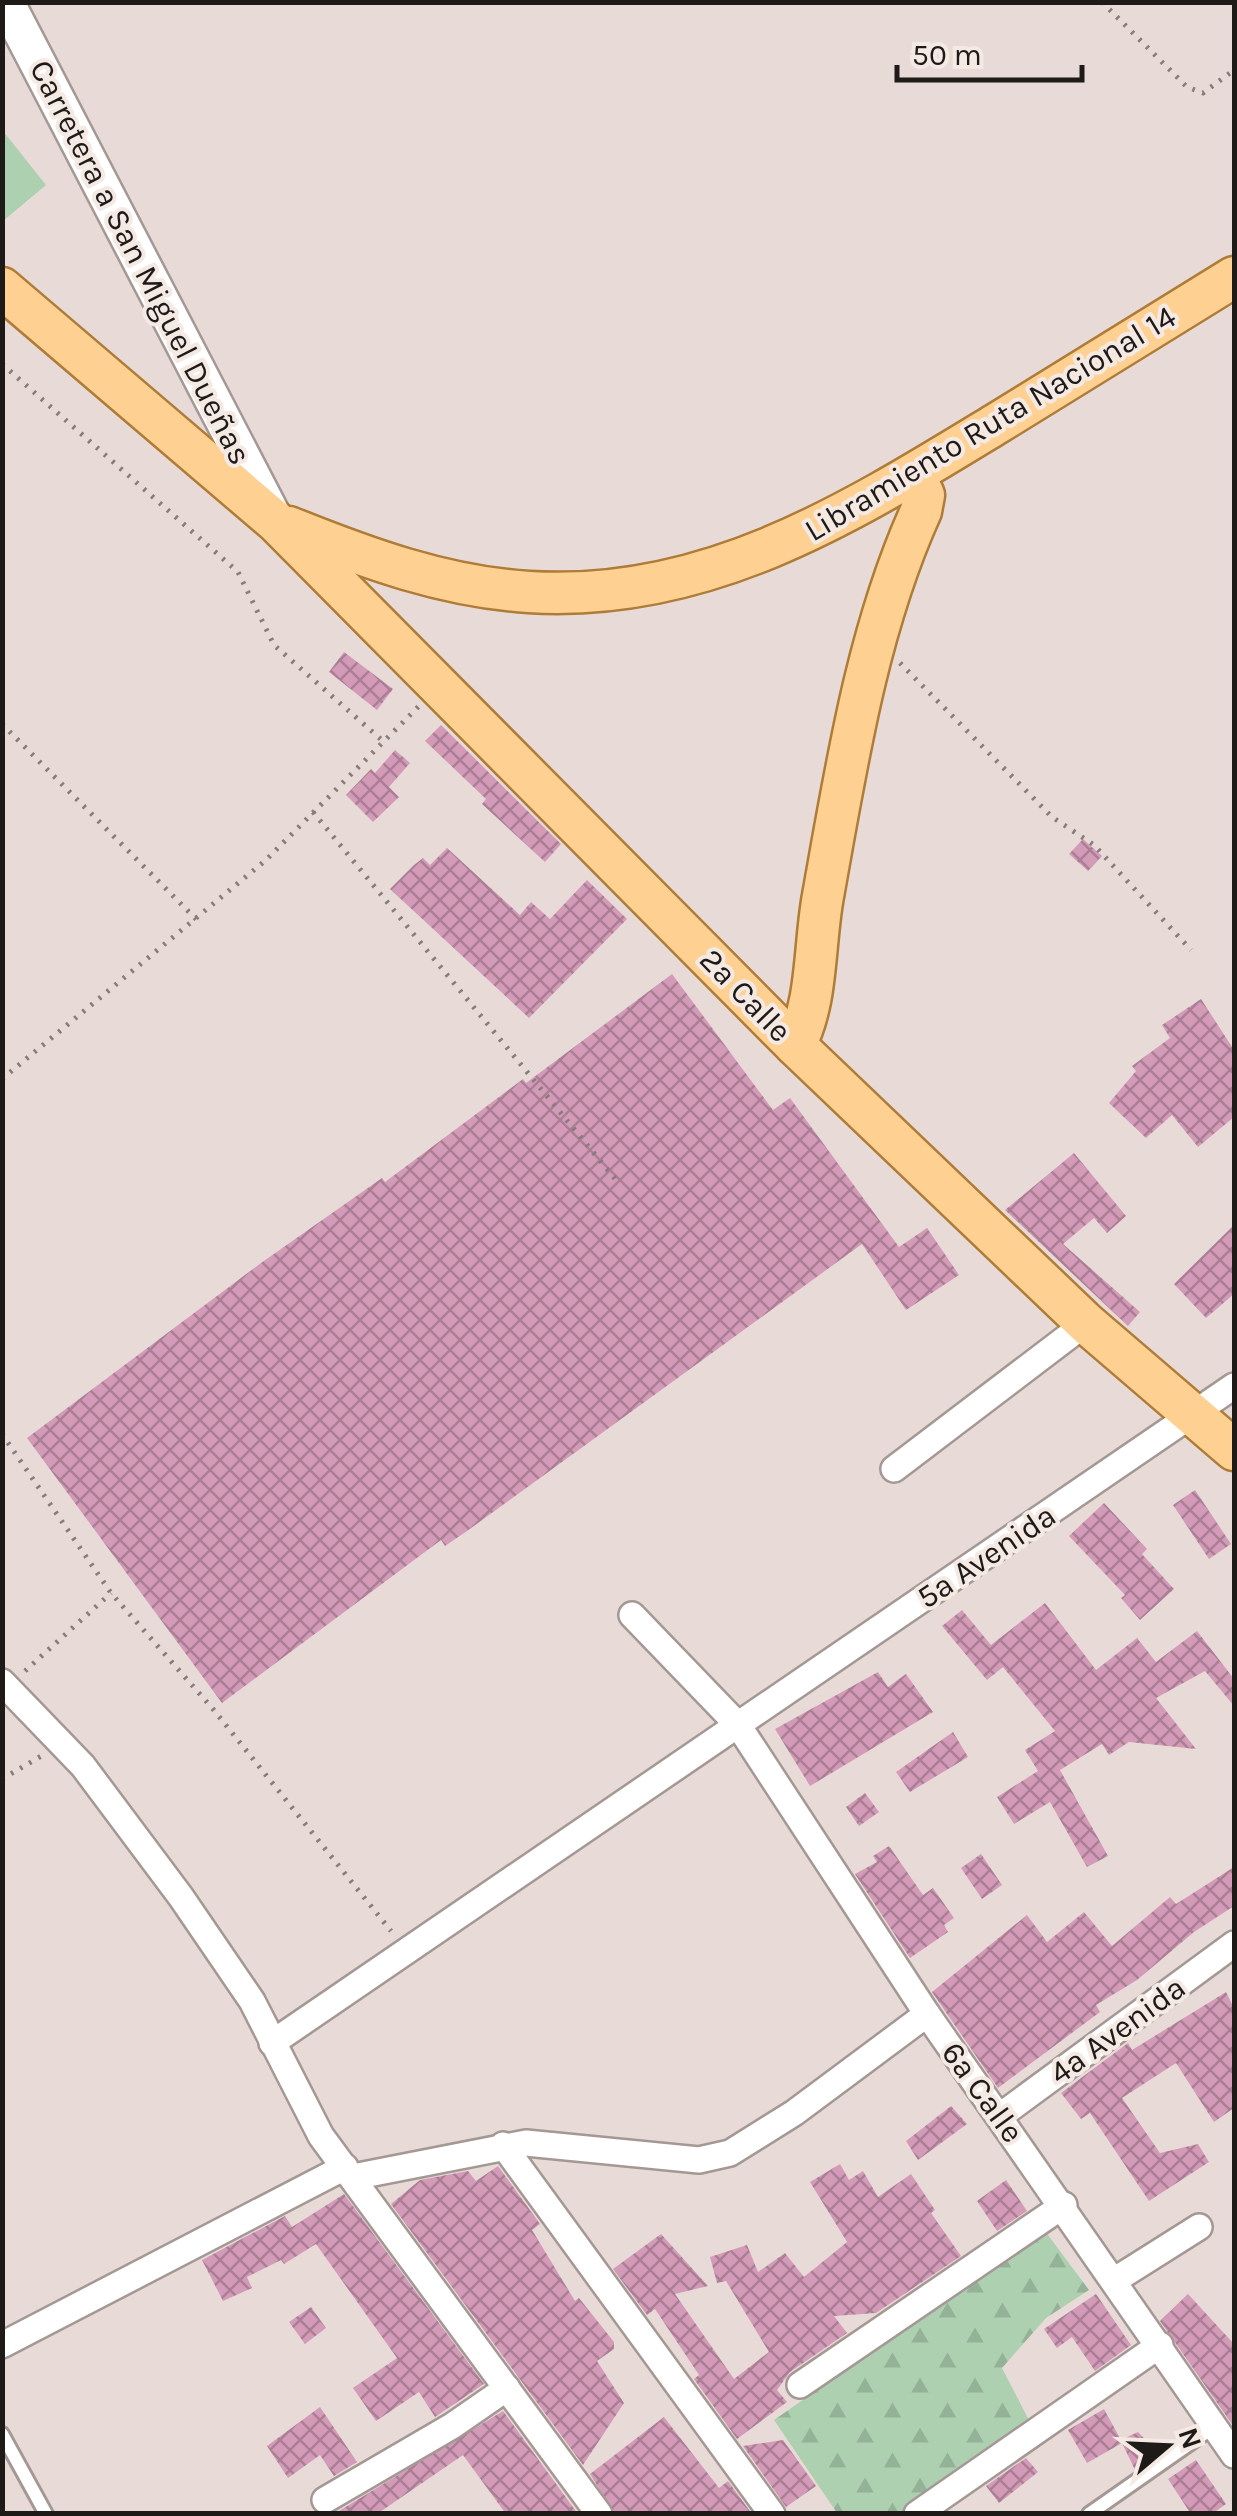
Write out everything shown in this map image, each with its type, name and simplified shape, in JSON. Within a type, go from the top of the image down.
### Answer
[{"type":"main road","name":"Carretera a San Miguel Dueñas","points":[[6,2],[276,522]]},
{"type":"main road","name":"Libramiento Ruta Nacional 14","points":[[276,522],[377,561],[478,586],[527,592],[618,591],[739,563],[804,535],[914,474],[1234,277]]},
{"type":"main road","points":[[2,288],[276,522]]},
{"type":"main road","points":[[795,1045],[808,1012],[814,944],[872,657],[921,511],[924,495],[914,474]]},
{"type":"main road","name":"2a Calle","points":[[276,522],[795,1045],[1086,1323],[1234,1450]]},
{"type":"street","points":[[894,1469],[1086,1323]]},
{"type":"street","name":"5a Avenida","points":[[272,2043],[1234,1386]]},
{"type":"street","name":"6a Calle","points":[[632,1615],[738,1726],[927,2014],[1064,2205],[1234,2454]]},
{"type":"street","points":[[5,1684],[62,1744],[181,1897],[252,2001],[321,2136],[598,2514]]},
{"type":"street","name":"4a Avenida","points":[[1000,2116],[1234,1944]]},
{"type":"street","points":[[2,2345],[349,2172],[503,2145],[584,2147],[699,2160],[730,2153],[794,2113],[927,2014]]},
{"type":"street","points":[[503,2145],[772,2514]]},
{"type":"street","points":[[800,2385],[1064,2205]]},
{"type":"street","points":[[1115,2280],[1198,2227]]},
{"type":"street","points":[[917,2514],[1160,2345]]},
{"type":"street","points":[[325,2500],[452,2426],[507,2388]]},
{"type":"lane","points":[[1089,2514],[1215,2426]]},
{"type":"lane","points":[[2,2434],[46,2514]]},
{"type":"path","points":[[1102,2],[1186,87],[1204,93],[1234,70]]},
{"type":"path","points":[[2,364],[238,572],[274,644],[384,742]]},
{"type":"path","points":[[872,657],[897,661],[910,670],[1052,817],[1094,845],[1191,950]]},
{"type":"path","points":[[2,1079],[197,920],[439,686]]},
{"type":"path","points":[[2,724],[197,920]]},
{"type":"path","points":[[312,812],[616,1180]]},
{"type":"path","points":[[2,1434],[112,1593],[213,1709],[374,1913],[410,1950]]},
{"type":"path","points":[[5,1684],[112,1593]]},
{"type":"path","points":[[2,1779],[62,1744]]},
{"type":"green space","points":[[3,131],[46,185],[2,221]]},
{"type":"green space","points":[[1045,2231],[1089,2290],[1046,2318],[1002,2368],[1033,2428],[905,2513],[837,2513],[774,2420]]},
{"type":"building","points":[[344,652],[393,689],[377,710],[329,672]]},
{"type":"building","points":[[441,725],[561,844],[545,862],[482,804],[486,799],[425,741]]},
{"type":"building","points":[[395,750],[410,763],[389,787],[399,797],[373,822],[346,795],[371,769],[375,773]]},
{"type":"building","points":[[1083,839],[1102,856],[1088,871],[1069,854]]},
{"type":"building","points":[[447,848],[520,915],[531,902],[550,919],[587,880],[627,919],[529,1018],[390,889],[423,858],[430,865]]},
{"type":"building","points":[[672,974],[773,1110],[790,1098],[899,1247],[927,1228],[959,1275],[906,1310],[862,1244],[467,1531],[445,1546],[441,1540],[222,1703],[27,1438],[261,1263],[382,1178],[385,1182],[523,1079],[526,1083]]},
{"type":"building","points":[[1201,999],[1234,1050],[1234,1117],[1198,1147],[1172,1115],[1146,1138],[1109,1103],[1136,1071],[1132,1066],[1170,1038],[1162,1025]]},
{"type":"building","points":[[1074,1153],[1126,1216],[1107,1233],[1094,1218],[1063,1244],[1140,1312],[1128,1326],[1005,1210]]},
{"type":"building","points":[[1234,1225],[1234,1294],[1206,1318],[1174,1284]]},
{"type":"building","points":[[1195,1490],[1231,1544],[1209,1559],[1173,1505]]},
{"type":"building","points":[[1104,1503],[1147,1549],[1142,1554],[1174,1589],[1140,1620],[1121,1598],[1125,1595],[1069,1536]]},
{"type":"building","points":[[1045,1603],[1096,1670],[1137,1638],[1156,1662],[1197,1631],[1234,1679],[1234,1706],[1205,1671],[1156,1698],[1196,1749],[1129,1742],[1109,1755],[1102,1744],[1060,1770],[1108,1856],[1087,1867],[1050,1802],[1014,1824],[997,1797],[1038,1771],[1025,1750],[1055,1731],[1003,1667],[987,1680],[942,1626],[962,1610],[991,1645]]},
{"type":"building","points":[[878,1672],[888,1687],[906,1674],[933,1712],[810,1786],[775,1729]]},
{"type":"building","points":[[953,1732],[968,1757],[910,1792],[896,1772]]},
{"type":"building","points":[[865,1793],[879,1812],[859,1826],[846,1807]]},
{"type":"building","points":[[889,1846],[923,1895],[933,1888],[954,1918],[944,1925],[948,1932],[910,1958],[855,1874],[877,1862],[873,1856]]},
{"type":"building","points":[[981,1854],[1002,1885],[982,1899],[961,1868]]},
{"type":"building","points":[[1234,1867],[1234,1906],[1194,1932],[1137,1980],[1096,2005],[1100,2012],[998,2088],[932,1992],[1027,1915],[1047,1942],[1084,1912],[1112,1946],[1170,1897],[1176,1904]]},
{"type":"building","points":[[1226,1992],[1234,2008],[1234,2108],[1214,2122],[1176,2063],[1122,2098],[1160,2153],[1198,2144],[1209,2162],[1149,2201],[1090,2113],[1081,2119],[1061,2093],[1128,2043],[1132,2050]]},
{"type":"building","points":[[951,2106],[967,2124],[918,2160],[906,2141]]},
{"type":"building","points":[[840,2164],[849,2180],[863,2171],[878,2197],[911,2174],[935,2210],[931,2213],[961,2256],[876,2313],[834,2316],[847,2333],[790,2372],[777,2390],[787,2402],[737,2439],[694,2379],[699,2375],[655,2309],[647,2315],[613,2269],[661,2234],[708,2286],[675,2294],[734,2379],[769,2352],[726,2281],[717,2283],[710,2257],[747,2245],[758,2272],[785,2253],[804,2277],[847,2242],[810,2182]]},
{"type":"building","points":[[498,2166],[540,2224],[532,2230],[575,2301],[579,2298],[614,2342],[614,2349],[597,2361],[624,2403],[583,2465],[391,2204],[420,2180],[468,2171],[476,2181]]},
{"type":"building","points":[[1006,2180],[1027,2211],[997,2231],[977,2201]]},
{"type":"building","points":[[344,2194],[484,2384],[435,2417],[419,2392],[376,2421],[353,2388],[397,2358],[316,2244],[284,2264],[281,2260],[247,2277],[252,2288],[223,2301],[202,2260],[285,2216],[292,2227]]},
{"type":"building","points":[[1096,2294],[1131,2345],[1095,2371],[1072,2337],[1057,2348],[1044,2329]]},
{"type":"building","points":[[1188,2294],[1234,2344],[1234,2427],[1160,2321]]},
{"type":"building","points":[[311,2307],[326,2328],[305,2344],[289,2322]]},
{"type":"building","points":[[320,2407],[357,2462],[334,2476],[320,2455],[288,2478],[267,2446]]},
{"type":"building","points":[[1104,2409],[1121,2440],[1138,2432],[1158,2453],[1135,2470],[1122,2443],[1087,2463],[1068,2430]]},
{"type":"building","points":[[503,2411],[578,2514],[506,2514],[463,2455],[377,2514],[334,2514]]},
{"type":"building","points":[[664,2417],[719,2488],[728,2481],[752,2514],[615,2514],[590,2474]]},
{"type":"building","points":[[783,2440],[816,2486],[786,2507],[743,2446]]},
{"type":"building","points":[[1026,2458],[1038,2472],[999,2503],[986,2486]]},
{"type":"building","points":[[1196,2460],[1226,2504],[1212,2514],[1191,2514],[1168,2479]]}]
